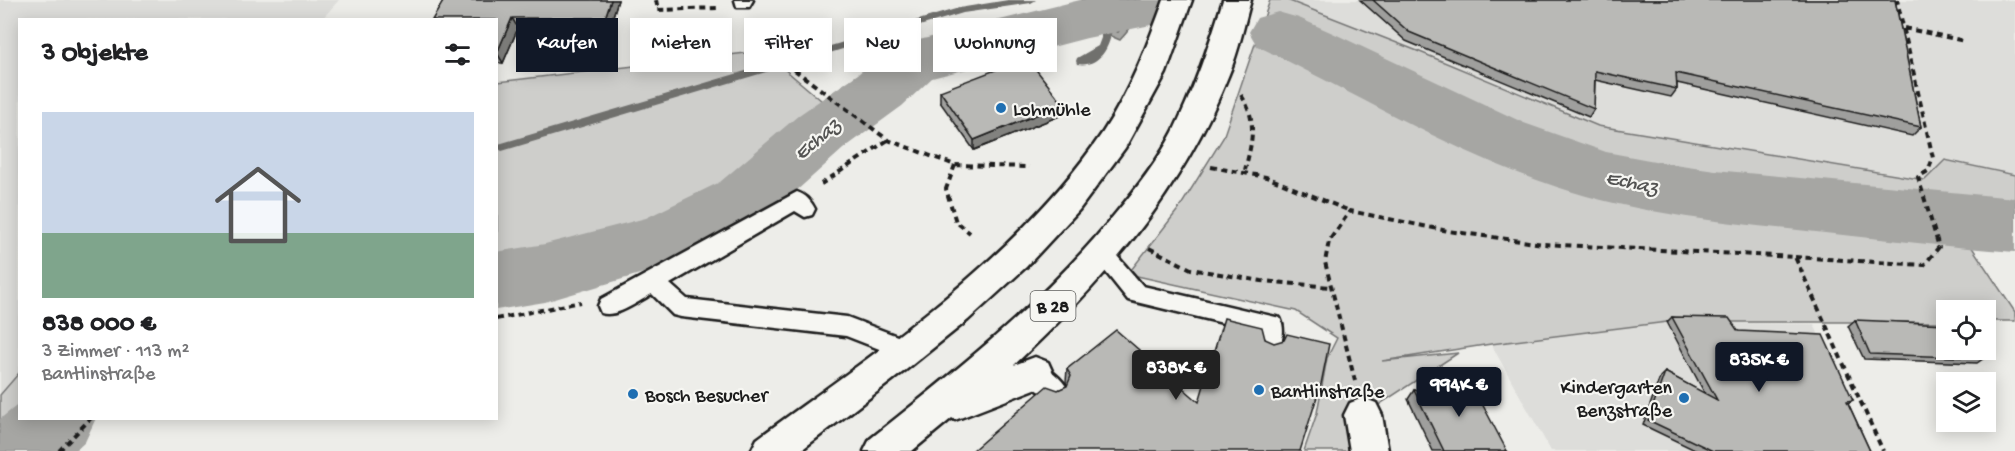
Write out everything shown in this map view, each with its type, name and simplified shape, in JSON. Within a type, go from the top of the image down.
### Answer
[{"type":"main road","points":[[771,451],[905,350],[1015,256],[1084,181],[1109,148],[1146,88],[1171,28],[1178,0]]},
{"type":"main road","name":"B 28","points":[[883,451],[1013,344],[1113,244],[1141,209],[1183,145],[1203,107],[1228,40],[1237,0]]},
{"type":"main road","points":[[934,411],[1046,382]]},
{"type":"main road","points":[[1363,415],[1370,451]]},
{"type":"lane","points":[[599,303],[654,282],[801,204]]},
{"type":"lane","points":[[1113,244],[1136,294],[1272,325],[1270,344]]},
{"type":"lane","points":[[654,282],[681,308],[847,327],[905,350]]},
{"type":"path","points":[[656,0],[658,10],[729,8],[743,2],[750,28],[768,50],[888,140],[955,165],[1029,167]]},
{"type":"path","points":[[1211,167],[1245,170],[1278,179],[1350,211],[1448,231],[1543,244],[1924,265],[1939,247],[1918,177],[1928,171],[1933,158],[1897,0]]},
{"type":"path","points":[[1897,27],[1965,41]]},
{"type":"path","points":[[1241,96],[1253,114],[1255,127],[1245,170]]},
{"type":"path","points":[[801,204],[888,140]]},
{"type":"path","points":[[955,165],[946,189],[956,222],[970,233]]},
{"type":"path","points":[[1350,211],[1329,241],[1325,262],[1345,335],[1363,415]]},
{"type":"path","points":[[1113,244],[1161,256],[1191,269],[1262,281],[1331,287]]},
{"type":"path","points":[[1795,257],[1883,451]]},
{"type":"path","points":[[498,320],[599,303]]},
{"type":"path","points":[[59,451],[89,420]]},
{"type":"shaded area","points":[[0,0],[339,0],[323,18],[18,18],[18,372],[0,394]]},
{"type":"shaded area","points":[[1270,0],[1287,0],[1598,126],[1925,180],[1945,160],[2015,175],[2015,231],[1961,231],[2015,312],[2015,321],[1996,321],[1996,300],[1936,300],[1936,322],[1667,322],[1491,344],[1382,361],[1458,353],[1363,415],[1369,451],[1304,451],[1317,413],[1327,358],[1337,338],[1296,311],[1128,274],[1180,207],[1223,138]]},
{"type":"shaded area","points":[[1287,0],[2015,0],[2015,175],[1945,160],[1925,180],[1598,126]]},
{"type":"shaded area","points":[[744,53],[744,72],[788,72],[861,134],[791,184],[698,238],[621,277],[498,308],[498,82],[583,72],[618,72],[618,68],[630,66],[630,72],[732,72],[732,55]]},
{"type":"shaded area","name":"Kindergarten Benzstraße","points":[[1667,322],[1814,324],[1869,451],[1551,451],[1491,344]]},
{"type":"shaded area","points":[[18,374],[18,420],[82,420],[52,451],[0,451],[0,395]]},
{"type":"water","points":[[1082,0],[1141,0],[1141,6],[1137,17],[1120,40],[1092,28]]},
{"type":"building","points":[[444,0],[611,0],[605,18],[512,18],[498,51],[498,18],[433,18]]},
{"type":"building","points":[[1373,0],[1895,0],[1921,127],[1676,73],[1677,89],[1595,71],[1594,109],[1409,32]]},
{"type":"building","name":"Lohmühle","points":[[990,72],[1038,72],[1063,104],[974,140],[940,91]]},
{"type":"building","points":[[1672,317],[1729,318],[1738,331],[1823,335],[1853,400],[1847,401],[1870,451],[1713,451],[1648,420],[1665,372],[1717,400]]},
{"type":"building","points":[[1224,318],[1262,327],[1265,339],[1274,343],[1284,340],[1287,334],[1329,344],[1321,384],[1300,451],[972,451],[1047,386],[1058,390],[1067,386],[1071,376],[1067,369],[1116,330],[1199,402]]},
{"type":"building","points":[[1855,320],[1936,324],[1936,356],[1870,354]]},
{"type":"building","points":[[1469,379],[1507,451],[1444,451],[1414,390]]},
{"type":"waterway","points":[[502,147],[963,10],[1031,0]]},
{"type":"waterway","points":[[1081,61],[1097,53],[1106,38],[1106,14],[1088,0]]},
{"type":"waterway","name":"Echaz","points":[[498,281],[545,273],[663,241],[743,200],[821,132],[880,90],[912,62],[1087,18],[1141,9]]},
{"type":"waterway","name":"Echaz","points":[[1278,32],[1501,140],[1606,177],[1660,188],[1715,195],[2015,225]]},
{"type":"waterway","name":"Echaz","points":[[19,451],[56,420]]},
{"type":"place","name":"Lohmühle","points":[[1001,108]]},
{"type":"place","name":"Bantlinstraße","points":[[1259,390]]},
{"type":"place","name":"Bosch Besucher","points":[[633,394]]},
{"type":"place","name":"Kindergarten Benzstraße","points":[[1684,398]]}]
